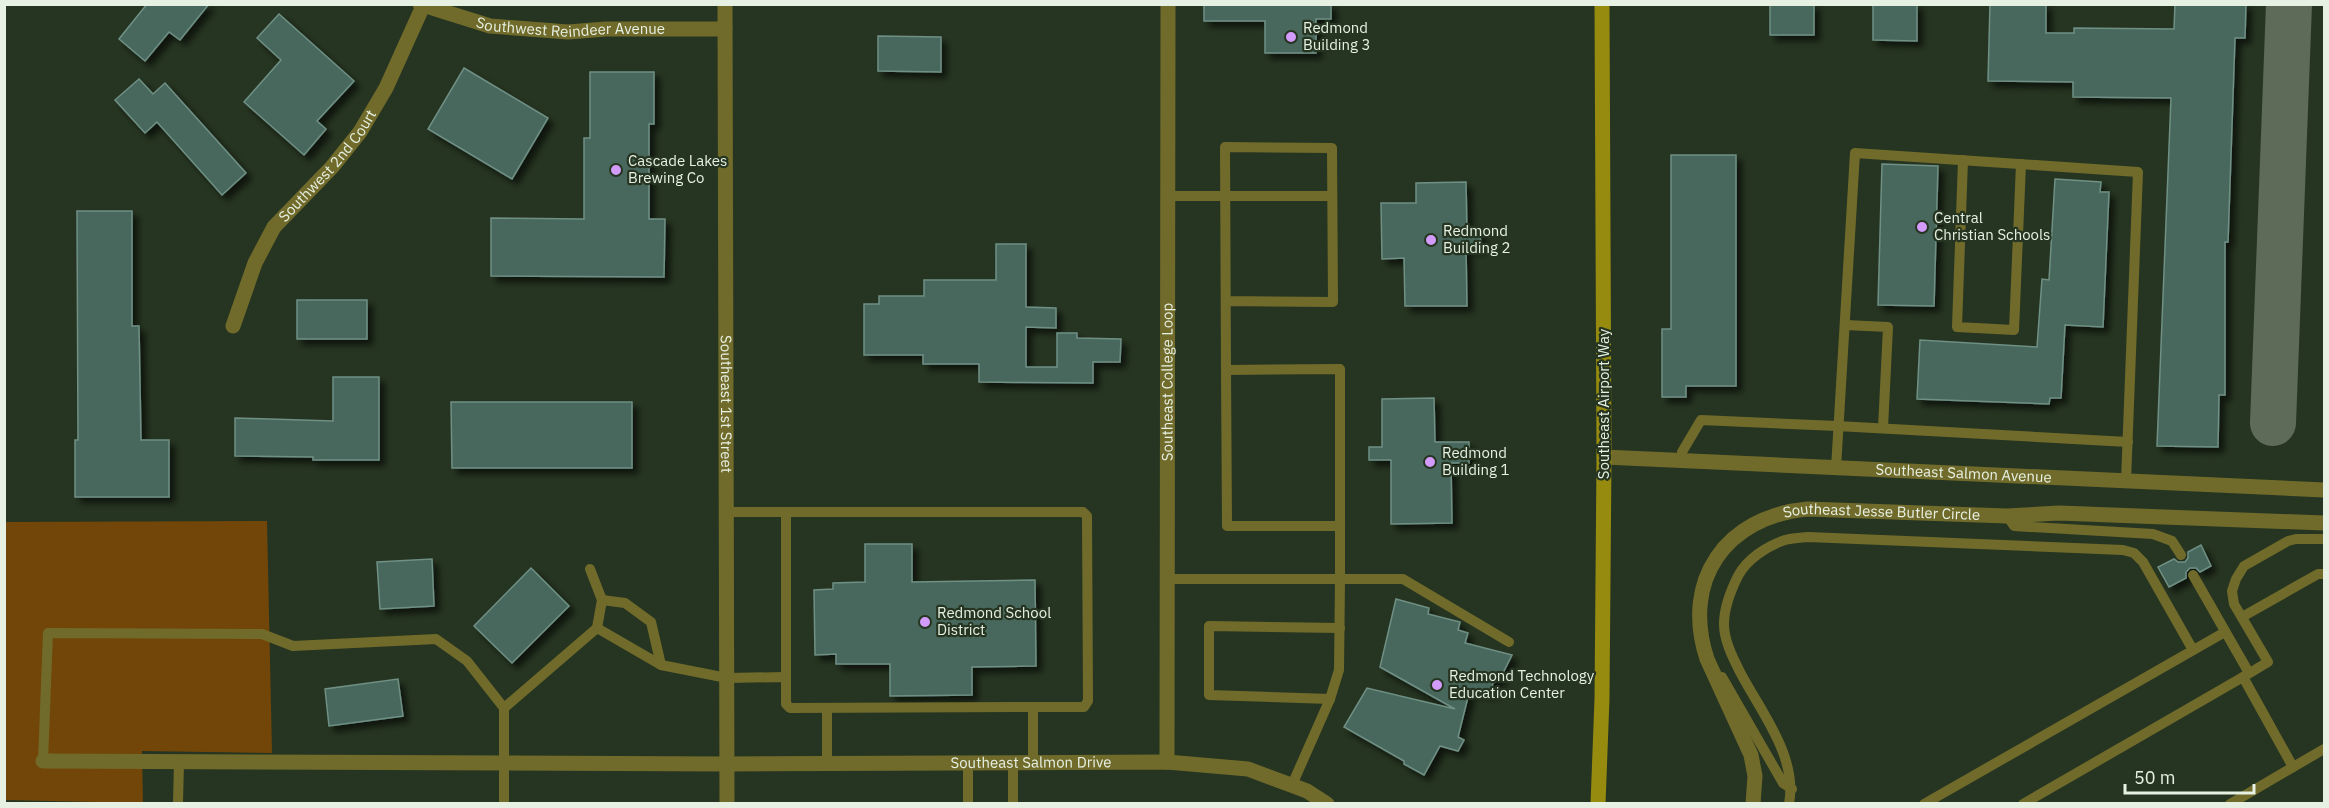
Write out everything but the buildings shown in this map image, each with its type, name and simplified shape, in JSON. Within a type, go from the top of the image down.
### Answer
[{"type":"main road","name":"Southeast Airport Way","points":[[1598,804],[1602,721],[1604,457],[1602,4]]},
{"type":"street","name":"Southeast 1st Street","points":[[724,4],[727,804]]},
{"type":"street","name":"Southeast College Loop","points":[[1167,762],[1168,4]]},
{"type":"street","name":"Southwest Reindeer Avenue","points":[[422,5],[490,26],[567,33],[606,29],[725,29]]},
{"type":"street","name":"Southwest 2nd Court","points":[[234,326],[255,263],[274,227],[332,167],[360,132],[386,88],[422,5]]},
{"type":"street","name":"Southeast Salmon Avenue","points":[[1604,457],[2325,490]]},
{"type":"street","name":"Southeast Jesse Butler Circle","points":[[1753,804],[1755,776],[1751,755],[1707,659],[1702,644],[1699,615],[1703,587],[1715,559],[1730,541],[1760,520],[1774,514],[1807,509],[2007,516],[2060,513],[2325,523]]},
{"type":"street","name":"Southeast Salmon Drive","points":[[43,761],[727,764],[1167,762],[1248,769],[1307,791],[1327,804]]},
{"type":"lane","points":[[1226,301],[1333,302],[1332,148],[1225,147],[1227,526],[1340,526]]},
{"type":"lane","points":[[1836,468],[1855,153],[2138,172],[2126,481]]},
{"type":"lane","points":[[1963,160],[1957,327],[2014,330],[2021,164]]},
{"type":"lane","points":[[1169,196],[1332,196]]},
{"type":"lane","points":[[1845,325],[1888,327],[1883,428]]},
{"type":"lane","points":[[1226,370],[1340,369],[1339,670],[1330,699],[1292,785]]},
{"type":"lane","points":[[1681,461],[1682,452],[1701,420],[2128,442]]},
{"type":"lane","points":[[726,512],[786,512],[1083,512],[1088,516],[1088,701],[1084,707],[789,708],[786,704],[786,512]]},
{"type":"lane","points":[[2007,516],[2014,526],[2153,534],[2172,541],[2181,555]]},
{"type":"lane","points":[[1789,804],[1792,789],[1787,764],[1766,718],[1731,655],[1724,625],[1732,588],[1740,572],[1753,558],[1786,539],[1808,537],[2123,550],[2134,553],[2143,562],[2193,650]]},
{"type":"lane","points":[[2023,804],[2268,662],[2234,604],[2232,591],[2236,579],[2244,566],[2288,541],[2325,539]]},
{"type":"lane","points":[[504,708],[597,628],[602,600],[590,569]]},
{"type":"lane","points":[[2242,617],[2318,574],[2325,574]]},
{"type":"lane","points":[[2193,575],[2225,632],[2293,767]]},
{"type":"lane","points":[[1168,579],[1402,579],[1509,642]]},
{"type":"lane","points":[[602,600],[625,603],[651,622],[661,664]]},
{"type":"lane","points":[[1330,699],[1209,695],[1209,626],[1340,628]]},
{"type":"lane","points":[[597,628],[661,664],[727,678],[786,677]]},
{"type":"lane","points":[[1924,804],[2225,632]]},
{"type":"lane","points":[[43,761],[48,633],[262,634],[293,646],[436,639],[467,661],[504,708],[504,804]]},
{"type":"lane","points":[[1707,659],[1714,662],[1783,783],[1792,789]]},
{"type":"lane","points":[[1033,707],[1033,763]]},
{"type":"lane","points":[[826,708],[827,764]]},
{"type":"lane","points":[[2230,804],[2325,749]]},
{"type":"lane","points":[[178,804],[179,761]]},
{"type":"lane","points":[[968,763],[968,804]]},
{"type":"lane","points":[[1012,763],[1013,804]]},
{"type":"shaded area","points":[[267,521],[272,753],[142,751],[143,803],[5,800],[5,522]]},
{"type":"taxiway","points":[[2273,423],[2289,4]]},
{"type":"place","name":"Redmond Building 3","points":[[1291,37]]},
{"type":"place","name":"Cascade Lakes Brewing Co","points":[[616,170]]},
{"type":"place","name":"Central Christian Schools","points":[[1922,227]]},
{"type":"place","name":"Redmond Building 2","points":[[1431,240]]},
{"type":"place","name":"Redmond Building 1","points":[[1430,462]]},
{"type":"place","name":"Redmond School District","points":[[925,622]]},
{"type":"place","name":"Redmond Technology Education Center","points":[[1437,685]]}]
